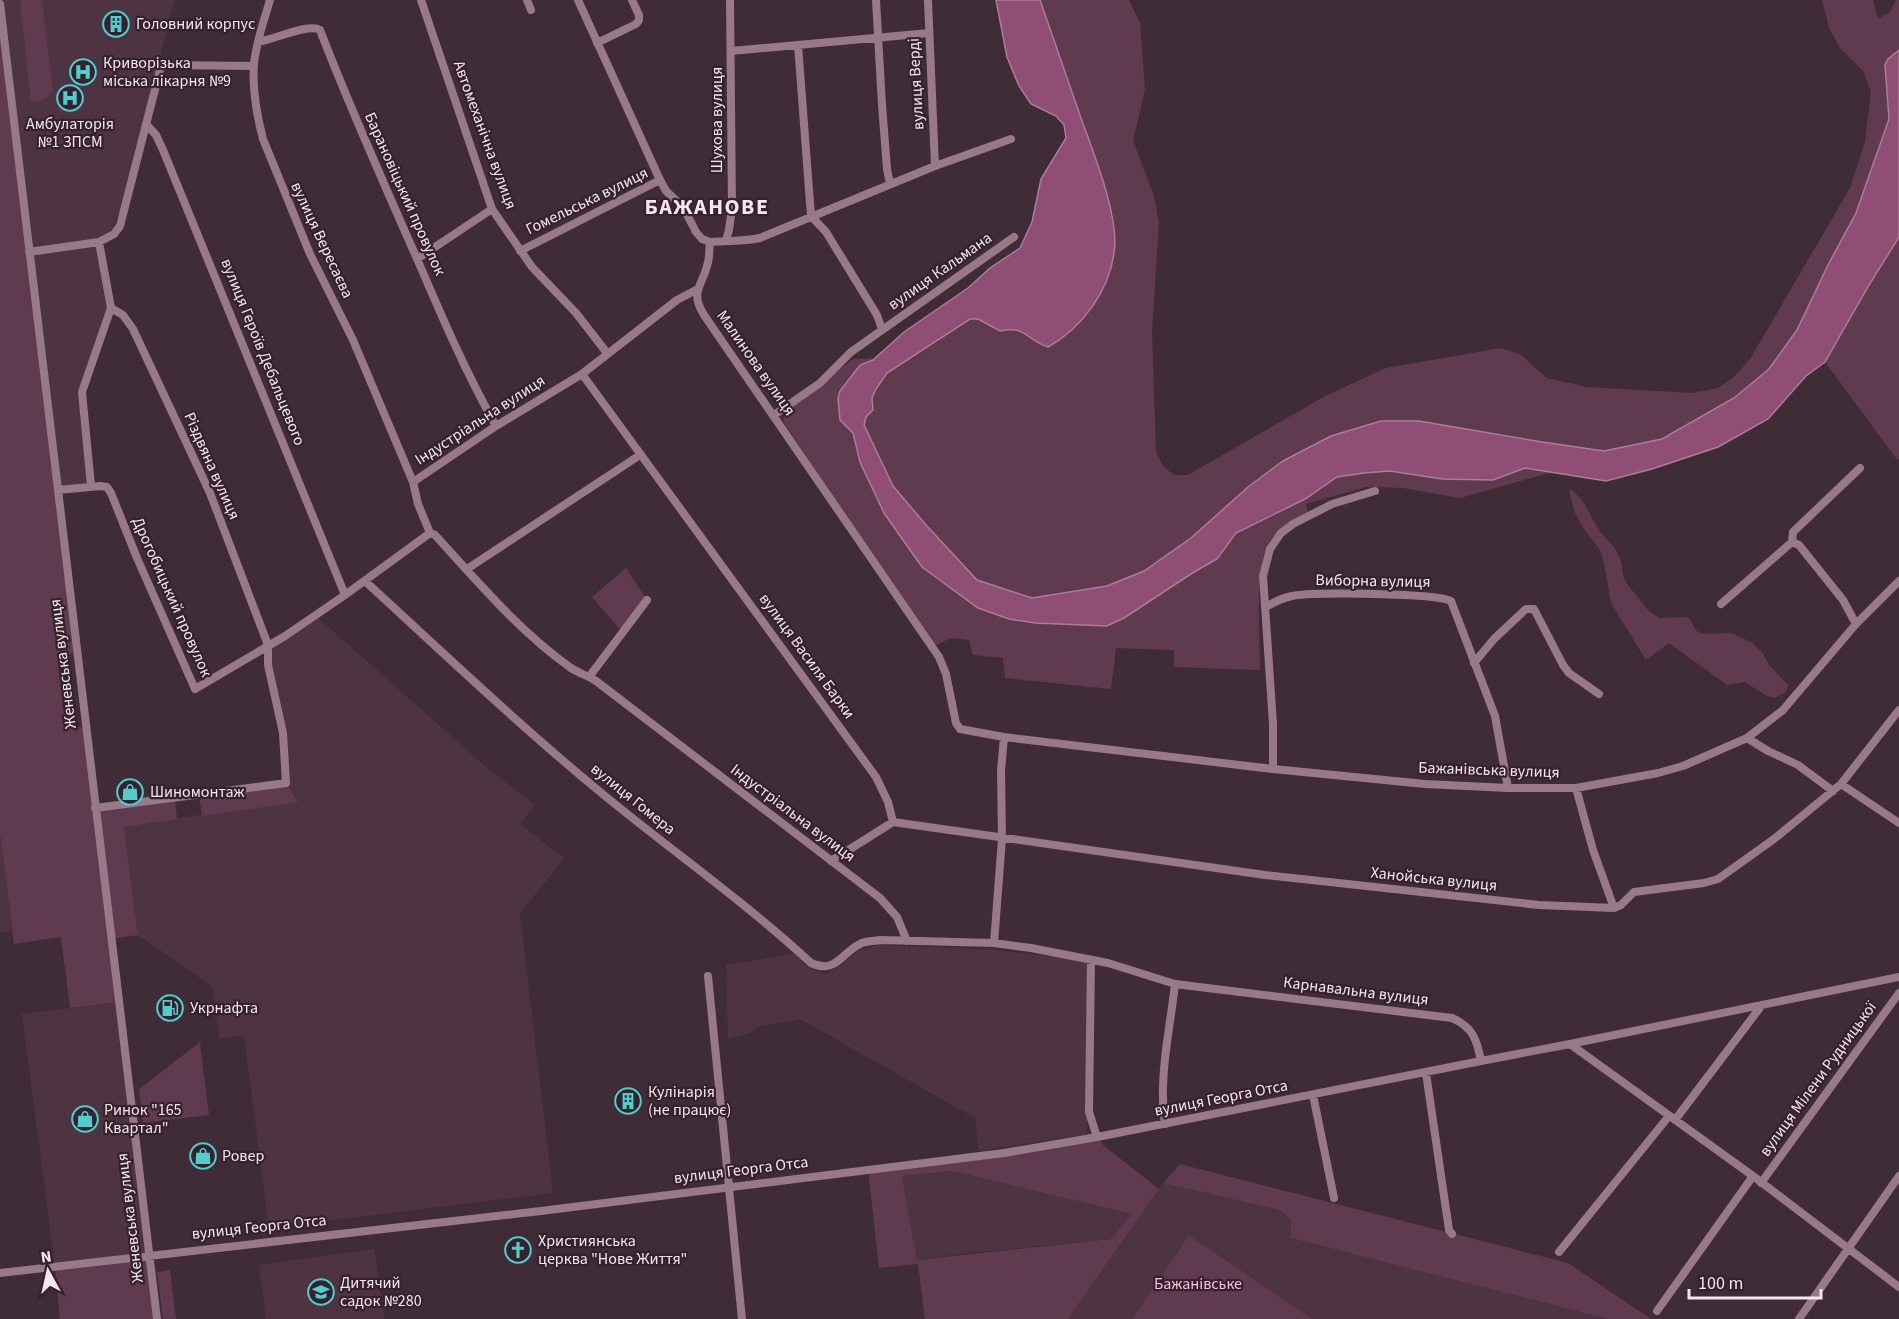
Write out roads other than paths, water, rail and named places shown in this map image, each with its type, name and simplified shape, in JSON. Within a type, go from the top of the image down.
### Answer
[{"type":"street","name":"вулиця Вересаєва","points":[[270,0],[254,66],[258,122],[263,139],[310,254],[353,340],[413,482]]},
{"type":"street","name":"Автомеханічна вулиця","points":[[421,0],[492,209],[532,267],[576,313],[607,353]]},
{"type":"street","points":[[527,0],[531,10]]},
{"type":"street","points":[[578,0],[660,180]]},
{"type":"street","points":[[597,43],[636,24],[639,15],[632,0]]},
{"type":"street","name":"Шухова вулиця","points":[[726,240],[732,208],[730,0]]},
{"type":"street","points":[[876,0],[886,158],[890,184]]},
{"type":"street","name":"вулиця Верді","points":[[928,0],[935,166]]},
{"type":"street","name":"Женевська вулиця","points":[[0,4],[157,1319]]},
{"type":"street","name":"Барановіцький провулок","points":[[258,42],[310,27],[320,30],[366,144],[417,259],[476,390],[496,426]]},
{"type":"street","points":[[731,51],[929,33]]},
{"type":"street","points":[[798,45],[811,216]]},
{"type":"street","points":[[30,252],[99,242],[114,234],[120,226],[162,65],[254,66]]},
{"type":"street","name":"вулиця Героїв Дебальцевого","points":[[146,124],[156,135],[163,150],[345,595]]},
{"type":"street","points":[[696,290],[708,263],[710,242],[747,241],[760,238],[935,166],[1011,139]]},
{"type":"street","name":"Гомельська вулиця","points":[[520,251],[660,180],[666,191],[683,207],[696,232],[702,239],[710,242]]},
{"type":"street","points":[[417,259],[492,209]]},
{"type":"street","name":"вулиця Кальмана","points":[[811,216],[826,232],[878,315],[882,329]]},
{"type":"street","name":"вулиця Кальмана","points":[[774,415],[820,383],[851,352],[882,329],[1014,237]]},
{"type":"street","points":[[58,490],[91,486],[82,392],[111,308],[99,242]]},
{"type":"street","name":"Індустріальна вулиця","points":[[696,290],[677,300],[582,374],[496,426],[413,482],[418,504],[430,533],[435,535],[503,609],[535,639],[573,669],[589,677],[888,906],[897,917],[907,941]]},
{"type":"street","name":"Малинова вулиця","points":[[696,290],[698,304],[704,315],[939,657],[946,674],[956,723],[960,729],[1004,737]]},
{"type":"street","name":"Різдвяна вулиця","points":[[95,808],[286,783],[284,733],[268,665],[268,645],[210,493],[171,409],[133,328],[123,315],[111,308]]},
{"type":"street","name":"вулиця Василя Барки","points":[[582,374],[876,777],[888,802],[893,822]]},
{"type":"street","points":[[468,569],[640,455]]},
{"type":"street","points":[[1721,604],[1792,542],[1792,532],[1860,468]]},
{"type":"street","name":"Дрогобицький провулок","points":[[91,486],[107,488],[111,493],[195,689],[268,645]]},
{"type":"street","points":[[1273,769],[1273,724],[1263,576],[1270,549],[1281,533],[1293,524],[1332,504],[1375,491]]},
{"type":"street","points":[[268,645],[345,595],[430,533]]},
{"type":"street","points":[[1792,542],[1799,546],[1843,600],[1856,624]]},
{"type":"street","name":"вулиця Гомера","points":[[365,581],[564,761],[651,833],[753,911],[811,963],[825,967],[833,964],[863,942],[881,940],[994,944]]},
{"type":"street","name":"Бажанівська вулиця","points":[[1004,737],[1273,769],[1425,784],[1508,788],[1576,788],[1658,773],[1683,766],[1747,738],[1783,710],[1856,624],[1899,581]]},
{"type":"street","name":"Виборна вулиця","points":[[1266,607],[1292,596],[1319,594],[1446,599],[1453,604],[1495,716],[1508,788]]},
{"type":"street","points":[[589,677],[647,600]]},
{"type":"street","points":[[1474,663],[1494,639],[1526,609],[1534,609],[1569,673],[1599,694]]},
{"type":"street","points":[[1576,788],[1593,850],[1614,908],[1621,905],[1634,892],[1704,883],[1718,879],[1774,839],[1841,784],[1899,710]]},
{"type":"street","points":[[994,944],[1002,839],[1001,771],[1004,737]]},
{"type":"street","points":[[1747,738],[1798,765],[1833,791]]},
{"type":"street","points":[[1841,784],[1899,823]]},
{"type":"street","points":[[831,861],[893,822]]},
{"type":"street","name":"Ханойська вулиця","points":[[893,822],[1266,875],[1443,896],[1539,905],[1614,908]]},
{"type":"street","name":"Карнавальна вулиця","points":[[994,944],[1108,963],[1175,984],[1452,1018],[1461,1022],[1475,1035],[1481,1061]]},
{"type":"street","points":[[1091,960],[1089,1112],[1097,1137]]},
{"type":"street","points":[[708,976],[742,1319]]},
{"type":"street","points":[[1481,1061],[1899,977]]},
{"type":"street","points":[[1165,1124],[1162,1108],[1164,1078],[1175,984]]},
{"type":"street","name":"вулиця Мілени Рудницької","points":[[1761,1183],[1899,993]]},
{"type":"street","points":[[1559,1252],[1672,1118],[1762,1005]]},
{"type":"street","points":[[1570,1044],[1753,1176],[1899,1287]]},
{"type":"street","name":"вулиця Георга Отса","points":[[0,1273],[541,1211],[1004,1153],[1165,1124],[1481,1061]]},
{"type":"street","points":[[1426,1072],[1449,1230],[1452,1234]]},
{"type":"street","points":[[1313,1095],[1334,1198]]},
{"type":"street","points":[[1657,1311],[1753,1176]]},
{"type":"street","points":[[1799,1319],[1899,1176]]},
{"type":"place","name":"Головний корпус","points":[[116,24]]},
{"type":"place","name":"Криворізька міська лікарня №9","points":[[83,72]]},
{"type":"place","name":"Амбулаторія №1 ЗПСМ","points":[[70,98]]},
{"type":"place","name":"Шиномонтаж","points":[[130,792]]},
{"type":"place","name":"Укрнафта","points":[[170,1008]]},
{"type":"place","name":"Кулінарія (не працює)","points":[[628,1101]]},
{"type":"place","name":"Ринок \"165 Квартал\"","points":[[85,1119]]},
{"type":"place","name":"Ровер","points":[[203,1156]]},
{"type":"place","name":"Християнська церква \"Нове Життя\"","points":[[518,1250]]},
{"type":"place","name":"Дитячий садок №280","points":[[321,1292]]},
{"type":"district","name":"БАЖАНОВЕ","points":[[707,207]]},
{"type":"park label","name":"Бажанівське","points":[[1198,1284]]}]
